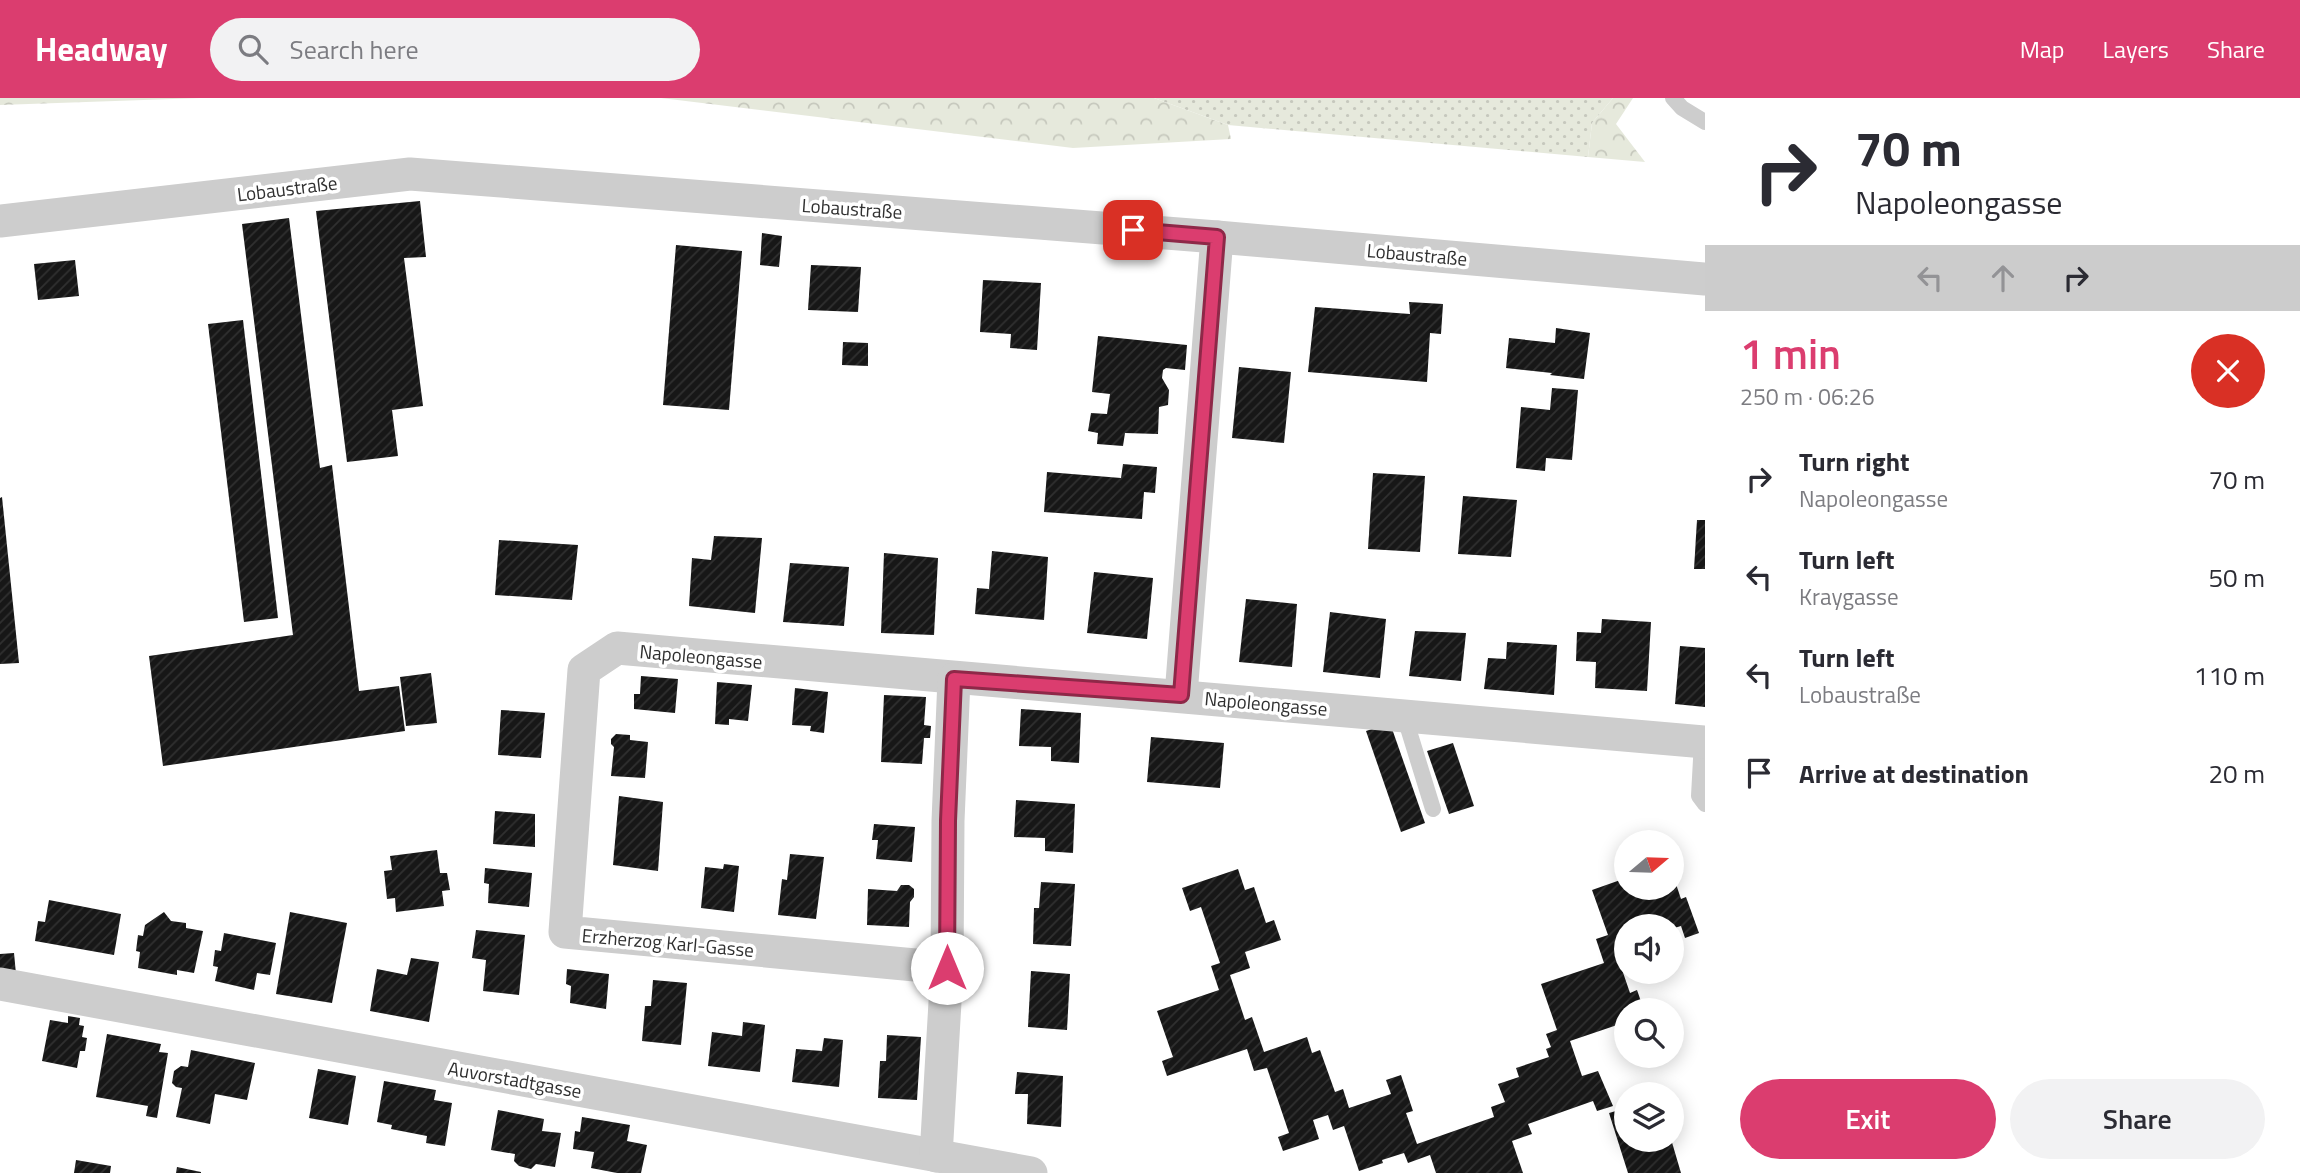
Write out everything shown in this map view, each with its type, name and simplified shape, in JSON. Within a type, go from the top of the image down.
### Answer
[{"type":"street","name":"Lobaustraße","points":[[0,220],[410,174],[1217,237],[1705,279]]},
{"type":"street","points":[[1181,695],[1217,237]]},
{"type":"street","name":"Napoleongasse","points":[[617,648],[1703,742]]},
{"type":"street","name":"Erzherzog Karl-Gasse","points":[[617,648],[584,670],[565,932],[947,968]]},
{"type":"street","points":[[936,1156],[947,968],[948,821],[954,679]]},
{"type":"street","name":"Auvorstadtgasse","points":[[0,984],[936,1156],[978,1168],[1031,1173]]},
{"type":"lane","points":[[1674,98],[1682,108],[1705,122]]},
{"type":"lane","points":[[1404,715],[1433,809]]},
{"type":"lane","points":[[1703,742],[1699,796],[1705,804]]},
{"type":"green space","points":[[0,98],[201,98],[0,105]]},
{"type":"green space","points":[[661,98],[1154,98],[1228,125],[1231,139],[1073,148]]},
{"type":"green space","points":[[1154,98],[1613,98],[1592,123],[1588,157],[1228,125]]},
{"type":"green space","points":[[1613,98],[1633,98],[1616,124],[1645,162],[1588,157],[1592,123]]},
{"type":"building","points":[[420,201],[426,257],[404,258],[423,406],[392,410],[398,456],[347,462],[316,211]]},
{"type":"building","points":[[289,218],[320,468],[332,465],[359,691],[399,686],[405,731],[163,766],[149,656],[293,635],[242,224]]},
{"type":"building","points":[[762,233],[782,236],[779,267],[760,265]]},
{"type":"building","points":[[676,245],[742,251],[729,410],[663,405]]},
{"type":"building","points":[[75,260],[79,296],[38,300],[34,264]]},
{"type":"building","points":[[811,265],[861,267],[858,312],[808,310]]},
{"type":"building","points":[[983,280],[1041,283],[1037,350],[1010,348],[1011,334],[980,332]]},
{"type":"building","points":[[1409,302],[1443,304],[1441,334],[1430,333],[1427,382],[1308,372],[1315,307],[1410,314]]},
{"type":"building","points":[[243,320],[278,618],[244,622],[208,324]]},
{"type":"building","points":[[1556,328],[1590,333],[1584,379],[1506,368],[1509,338],[1555,343]]},
{"type":"building","points":[[1098,336],[1187,345],[1185,370],[1163,370],[1162,378],[1169,390],[1168,405],[1159,407],[1158,434],[1125,433],[1123,446],[1097,444],[1098,433],[1088,431],[1091,413],[1107,414],[1110,394],[1092,392]]},
{"type":"building","points":[[843,342],[868,343],[868,366],[842,365]]},
{"type":"building","points":[[1239,367],[1291,372],[1284,443],[1232,438]]},
{"type":"building","points":[[1552,388],[1578,390],[1572,460],[1546,458],[1545,471],[1516,468],[1521,407],[1550,410]]},
{"type":"building","points":[[1123,464],[1157,467],[1155,493],[1144,492],[1142,519],[1044,512],[1047,472],[1121,478]]},
{"type":"building","points":[[1373,473],[1425,476],[1420,552],[1368,549]]},
{"type":"building","points":[[1463,496],[1517,500],[1511,557],[1458,554]]},
{"type":"building","points":[[2,497],[19,663],[0,664],[0,498]]},
{"type":"building","points":[[1697,520],[1705,520],[1705,569],[1694,569]]},
{"type":"building","points":[[714,536],[762,538],[755,613],[689,606],[692,558],[711,560]]},
{"type":"building","points":[[499,540],[578,545],[572,600],[495,595]]},
{"type":"building","points":[[992,551],[1048,557],[1044,620],[975,614],[977,588],[989,589]]},
{"type":"building","points":[[884,553],[938,558],[934,635],[881,633]]},
{"type":"building","points":[[790,563],[849,567],[844,626],[783,622]]},
{"type":"building","points":[[1094,572],[1153,578],[1147,639],[1087,633]]},
{"type":"building","points":[[1246,599],[1297,604],[1292,667],[1239,662]]},
{"type":"building","points":[[1330,612],[1386,619],[1380,678],[1323,672]]},
{"type":"building","points":[[1602,619],[1651,622],[1647,691],[1595,688],[1596,662],[1576,661],[1577,632],[1601,633]]},
{"type":"building","points":[[1415,631],[1466,633],[1461,681],[1409,676]]},
{"type":"building","points":[[1507,642],[1557,645],[1554,695],[1484,689],[1488,658],[1506,659]]},
{"type":"building","points":[[1680,646],[1705,648],[1705,707],[1675,704]]},
{"type":"building","points":[[431,673],[437,723],[406,726],[400,677]]},
{"type":"building","points":[[641,676],[678,679],[675,713],[634,709],[634,694],[640,694]]},
{"type":"building","points":[[717,682],[752,685],[748,721],[729,719],[729,725],[715,724]]},
{"type":"building","points":[[795,688],[828,692],[824,733],[810,731],[811,726],[792,725]]},
{"type":"building","points":[[884,695],[926,697],[924,725],[931,726],[930,738],[924,738],[922,764],[881,762]]},
{"type":"building","points":[[1021,709],[1081,713],[1079,763],[1051,761],[1051,747],[1019,746]]},
{"type":"building","points":[[501,710],[545,713],[541,758],[498,755]]},
{"type":"building","points":[[1390,723],[1425,823],[1401,832],[1366,731]]},
{"type":"building","points":[[616,734],[630,735],[630,740],[648,742],[645,778],[611,776],[614,747],[611,739]]},
{"type":"building","points":[[1151,737],[1224,743],[1220,788],[1147,782]]},
{"type":"building","points":[[1453,743],[1474,806],[1449,814],[1427,751]]},
{"type":"building","points":[[619,796],[663,802],[658,871],[613,865]]},
{"type":"building","points":[[1016,800],[1075,804],[1073,853],[1045,851],[1045,838],[1014,837]]},
{"type":"building","points":[[495,811],[535,814],[535,847],[493,844]]},
{"type":"building","points":[[874,824],[915,827],[912,862],[876,859],[878,840],[872,840]]},
{"type":"building","points":[[437,850],[440,873],[447,873],[450,890],[442,891],[444,906],[396,912],[395,898],[387,899],[384,871],[392,870],[390,856]]},
{"type":"building","points":[[790,854],[824,857],[816,919],[778,915],[782,879],[787,880]]},
{"type":"building","points":[[724,864],[739,866],[734,912],[701,908],[705,867],[723,869]]},
{"type":"building","points":[[485,868],[532,873],[529,907],[488,903],[489,884],[484,883]]},
{"type":"building","points":[[1238,869],[1245,890],[1254,887],[1266,923],[1274,920],[1281,940],[1245,952],[1250,968],[1230,975],[1245,1020],[1252,1017],[1264,1052],[1307,1037],[1312,1053],[1320,1050],[1335,1092],[1343,1089],[1349,1108],[1391,1094],[1386,1080],[1401,1075],[1413,1111],[1406,1113],[1417,1144],[1494,1117],[1491,1107],[1505,1102],[1498,1084],[1519,1077],[1516,1068],[1549,1057],[1546,1049],[1551,1047],[1546,1034],[1557,1030],[1541,984],[1604,963],[1596,939],[1608,935],[1592,890],[1614,882],[1614,900],[1684,900],[1686,897],[1699,933],[1685,938],[1684,914],[1614,914],[1614,984],[1627,984],[1630,993],[1637,990],[1640,998],[1614,998],[1614,1026],[1570,1041],[1582,1076],[1598,1071],[1613,1106],[1597,1111],[1593,1101],[1528,1124],[1532,1134],[1512,1141],[1523,1173],[1436,1173],[1430,1155],[1408,1163],[1404,1153],[1359,1171],[1344,1126],[1333,1130],[1328,1115],[1313,1120],[1319,1139],[1283,1151],[1278,1137],[1289,1133],[1267,1068],[1254,1071],[1247,1049],[1167,1076],[1162,1061],[1173,1057],[1157,1011],[1219,990],[1211,966],[1220,963],[1201,907],[1190,911],[1182,888]]},
{"type":"building","points":[[1041,882],[1075,884],[1071,946],[1033,944],[1034,908],[1039,908]]},
{"type":"building","points":[[901,885],[909,885],[914,889],[914,897],[910,902],[909,927],[867,925],[868,889],[897,891]]},
{"type":"building","points":[[49,900],[121,914],[114,955],[35,941],[38,921],[45,922]]},
{"type":"building","points":[[164,912],[171,921],[186,923],[186,928],[203,931],[194,973],[177,970],[177,975],[138,968],[138,935],[143,936],[145,925]]},
{"type":"building","points":[[290,912],[347,923],[332,1003],[276,994]]},
{"type":"building","points":[[476,930],[525,935],[519,995],[483,991],[486,960],[472,958]]},
{"type":"building","points":[[224,933],[276,943],[270,975],[257,973],[254,990],[215,981],[218,967],[213,966],[215,950],[221,951]]},
{"type":"building","points":[[14,953],[16,974],[0,975],[0,954]]},
{"type":"building","points":[[411,958],[439,962],[429,1022],[370,1011],[377,969],[407,975]]},
{"type":"building","points":[[567,969],[609,974],[606,1009],[570,1003],[571,986],[566,984]]},
{"type":"building","points":[[1031,971],[1070,974],[1067,1030],[1028,1027]]},
{"type":"building","points":[[653,980],[687,983],[681,1045],[642,1041],[645,1006],[651,1006]]},
{"type":"building","points":[[68,1016],[80,1018],[79,1025],[84,1026],[82,1037],[87,1038],[85,1051],[80,1051],[77,1068],[42,1061],[50,1020],[68,1023]]},
{"type":"building","points":[[743,1022],[765,1025],[760,1072],[708,1066],[712,1032],[742,1036]]},
{"type":"building","points":[[107,1034],[161,1044],[159,1052],[168,1053],[157,1118],[146,1116],[148,1106],[96,1097]]},
{"type":"building","points":[[887,1035],[921,1037],[917,1100],[878,1098],[880,1061],[886,1061]]},
{"type":"building","points":[[824,1038],[843,1040],[839,1087],[792,1082],[796,1049],[822,1051]]},
{"type":"building","points":[[191,1050],[255,1063],[247,1100],[215,1094],[210,1124],[176,1117],[182,1088],[172,1083],[174,1071],[181,1066],[188,1067]]},
{"type":"building","points":[[318,1069],[356,1076],[348,1125],[309,1118]]},
{"type":"building","points":[[1017,1072],[1063,1076],[1061,1127],[1027,1124],[1028,1094],[1015,1094]]},
{"type":"building","points":[[384,1081],[436,1090],[434,1100],[452,1103],[445,1146],[426,1143],[427,1136],[391,1129],[392,1125],[377,1122]]},
{"type":"building","points":[[498,1110],[544,1119],[542,1131],[561,1133],[555,1167],[536,1164],[531,1169],[519,1166],[514,1161],[515,1154],[491,1150]]},
{"type":"building","points":[[1614,1112],[1614,1129],[1609,1113]]},
{"type":"building","points":[[582,1117],[630,1125],[627,1141],[647,1145],[641,1173],[617,1173],[591,1168],[594,1152],[573,1149],[575,1131],[580,1132]]},
{"type":"building","points":[[1621,1152],[1675,1152],[1681,1173],[1628,1173]]},
{"type":"building","points":[[76,1160],[111,1166],[110,1173],[74,1173]]},
{"type":"building","points":[[177,1167],[201,1172],[201,1173],[176,1173]]},
{"type":"route","points":[[947,968],[948,821],[954,679],[1181,695],[1217,237],[1133,230]]}]
